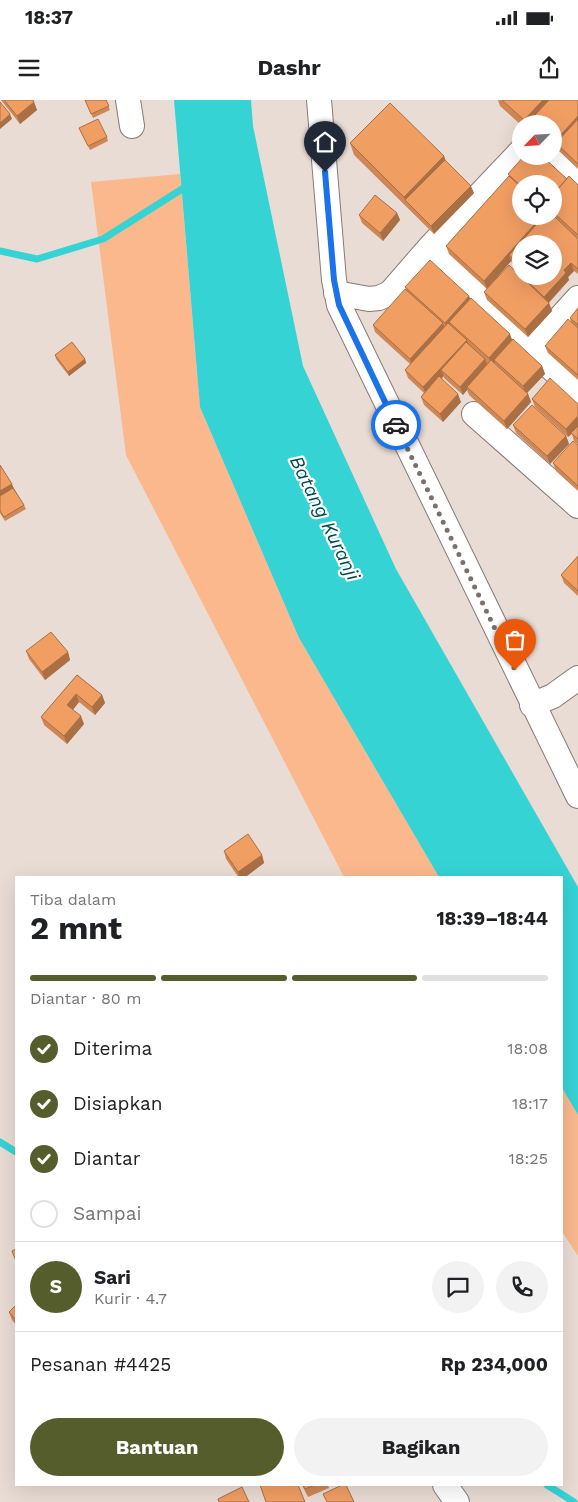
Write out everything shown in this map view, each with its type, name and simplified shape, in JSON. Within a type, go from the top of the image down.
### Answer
[{"type":"street","points":[[128,100],[132,126]]},
{"type":"street","points":[[319,100],[336,293],[344,317],[578,796]]},
{"type":"street","points":[[336,293],[369,299],[380,298],[390,293],[430,247],[512,160]]},
{"type":"street","points":[[561,165],[578,181]]},
{"type":"street","points":[[430,247],[531,350],[578,392]]},
{"type":"street","points":[[531,350],[578,298]]},
{"type":"street","points":[[474,414],[578,506]]},
{"type":"street","points":[[532,705],[553,696],[578,678]]},
{"type":"street","points":[[446,1486],[457,1502]]},
{"type":"shaded area","points":[[180,174],[200,407],[299,638],[438,876],[343,876],[126,455],[91,182]]},
{"type":"shaded area","points":[[563,1089],[578,1115],[578,1256],[563,1233]]},
{"type":"water","name":"Batang Kuranji","points":[[174,100],[251,100],[253,126],[303,366],[396,569],[578,887],[578,1115],[563,1089],[563,876],[438,876],[299,638],[200,407]]},
{"type":"building","points":[[4,100],[33,100],[34,102],[17,116]]},
{"type":"building","points":[[85,100],[106,100],[109,106],[91,114]]},
{"type":"building","points":[[502,100],[543,100],[529,115],[518,115]]},
{"type":"building","points":[[549,100],[578,100],[578,116],[562,134],[562,115],[535,115]]},
{"type":"building","points":[[0,102],[10,114],[0,123]]},
{"type":"building","points":[[390,103],[444,156],[404,197],[350,143]]},
{"type":"building","points":[[98,119],[107,137],[88,146],[79,128]]},
{"type":"building","points":[[578,119],[578,164],[562,149],[562,136]]},
{"type":"building","points":[[445,160],[471,186],[431,226],[405,200]]},
{"type":"building","points":[[516,165],[552,165],[567,179],[562,184],[562,175],[512,175],[512,178],[508,174]]},
{"type":"building","points":[[509,176],[512,179],[512,225],[534,225],[525,235],[512,235],[512,250],[484,281],[446,246]]},
{"type":"building","points":[[569,176],[578,185],[578,235],[562,220],[562,184]]},
{"type":"building","points":[[375,195],[397,213],[380,233],[359,215]]},
{"type":"building","points":[[562,224],[578,239],[578,269],[571,263],[564,270],[566,273],[562,277],[562,235],[527,235],[536,225]]},
{"type":"building","points":[[430,260],[469,296],[445,323],[405,287]]},
{"type":"building","points":[[509,265],[512,268],[512,285],[530,285],[549,303],[525,329],[484,292]]},
{"type":"building","points":[[531,285],[555,285],[544,297]]},
{"type":"building","points":[[405,289],[443,323],[410,359],[373,325]]},
{"type":"building","points":[[471,298],[510,334],[489,358],[449,322]]},
{"type":"building","points":[[578,308],[578,325],[570,318]]},
{"type":"building","points":[[568,319],[578,328],[578,375],[545,346]]},
{"type":"building","points":[[448,323],[467,340],[423,387],[405,370]]},
{"type":"building","points":[[513,339],[542,366],[523,386],[494,360]]},
{"type":"building","points":[[72,342],[85,359],[68,372],[55,355]]},
{"type":"building","points":[[466,342],[485,359],[460,387],[441,370]]},
{"type":"building","points":[[491,360],[528,394],[504,421],[467,387]]},
{"type":"building","points":[[439,376],[458,394],[440,414],[421,397]]},
{"type":"building","points":[[550,378],[578,404],[578,416],[566,429],[532,399]]},
{"type":"building","points":[[532,405],[566,436],[547,456],[513,425]]},
{"type":"building","points":[[578,426],[578,439],[571,433]]},
{"type":"building","points":[[573,441],[578,445],[578,486],[553,463]]},
{"type":"building","points":[[0,465],[12,484],[0,491]]},
{"type":"building","points":[[13,488],[24,505],[4,517],[0,511],[0,496]]},
{"type":"building","points":[[578,556],[578,591],[561,575]]},
{"type":"building","points":[[51,632],[68,652],[42,672],[26,651]]},
{"type":"building","points":[[77,675],[102,695],[92,707],[76,694],[67,705],[81,716],[64,736],[41,717]]},
{"type":"building","points":[[248,834],[262,855],[238,872],[224,851]]},
{"type":"building","points":[[15,1306],[15,1319],[9,1312]]},
{"type":"building","points":[[260,1486],[298,1486],[305,1502],[266,1502]]},
{"type":"building","points":[[340,1486],[346,1486],[354,1502],[327,1502],[323,1494]]},
{"type":"building","points":[[242,1487],[249,1502],[219,1502],[218,1499]]},
{"type":"waterway","points":[[0,251],[37,259],[103,239],[190,184]]},
{"type":"waterway","points":[[0,1142],[15,1151]]},
{"type":"waterway","points":[[549,1486],[574,1502]]},
{"type":"way so far","points":[[396,425],[515,670]]},
{"type":"route","points":[[325,172],[334,280],[339,305],[396,425]]}]
